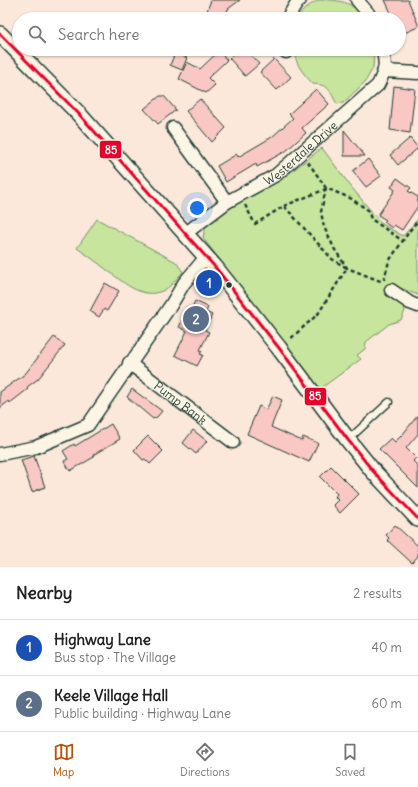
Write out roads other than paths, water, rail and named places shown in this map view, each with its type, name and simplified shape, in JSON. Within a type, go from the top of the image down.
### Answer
[{"type":"street","points":[[291,12],[300,0]]},
{"type":"street","points":[[357,0],[367,12]]},
{"type":"street","points":[[0,34],[12,46]]},
{"type":"street","points":[[22,56],[78,113],[206,257],[279,348],[373,471],[418,519]]},
{"type":"street","points":[[384,56],[384,71],[418,73]]},
{"type":"street","name":"Westerdale Drive","points":[[186,234],[227,202],[276,176],[378,85],[384,71]]},
{"type":"street","points":[[173,128],[227,202]]},
{"type":"street","points":[[0,454],[36,447],[88,425],[129,363],[171,305],[184,283],[206,257]]},
{"type":"street","points":[[387,286],[418,306]]},
{"type":"street","name":"Pump Bank","points":[[129,363],[233,442]]},
{"type":"lane","points":[[348,440],[389,402]]},
{"type":"place","name":"Highway Lane","points":[[209,283]]},
{"type":"place","name":"Keele Village Hall","points":[[196,319]]}]
